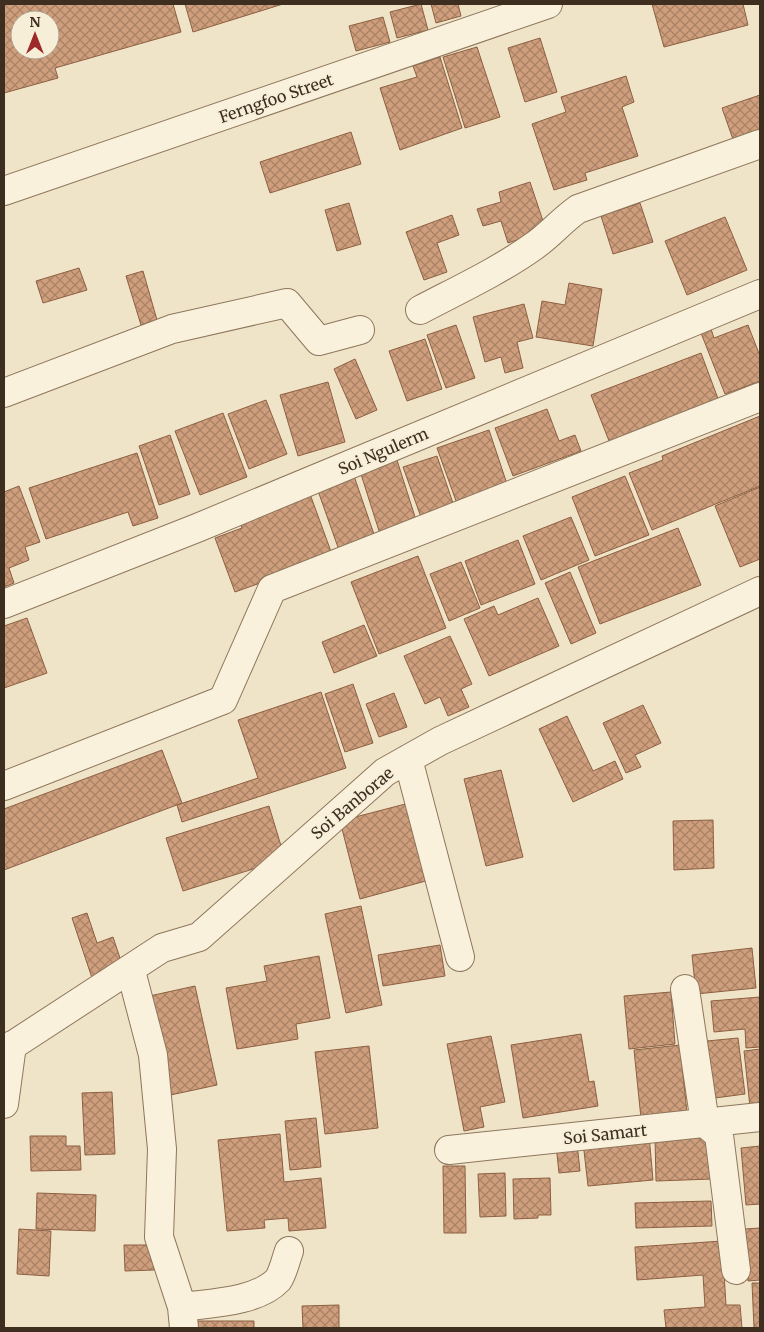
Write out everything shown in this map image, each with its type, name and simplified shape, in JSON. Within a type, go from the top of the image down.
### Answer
[{"type":"street","name":"Ferngfoo Street","points":[[4,191],[548,4]]},
{"type":"street","points":[[420,310],[515,259],[536,245],[564,218],[578,209],[760,144]]},
{"type":"street","name":"Soi Ngulerm","points":[[4,604],[197,528],[760,294]]},
{"type":"street","points":[[4,393],[172,329],[287,303],[319,341],[360,330]]},
{"type":"street","points":[[4,786],[223,700],[272,589],[760,397]]},
{"type":"street","name":"Soi Banborae","points":[[8,1048],[131,971],[162,948],[199,937],[384,772],[440,741],[760,591]]},
{"type":"street","points":[[408,759],[460,957]]},
{"type":"street","points":[[131,971],[153,1054],[162,1149],[159,1237],[183,1317],[268,1288],[279,1278],[289,1251]]},
{"type":"street","points":[[685,989],[705,1123],[719,1135],[736,1270]]},
{"type":"street","points":[[4,1104],[8,1048]]},
{"type":"street","name":"Soi Samart","points":[[449,1150],[760,1117]]},
{"type":"building","points":[[4,4],[173,4],[181,32],[55,68],[58,78],[4,93]]},
{"type":"building","points":[[185,4],[283,4],[193,32]]},
{"type":"building","points":[[421,4],[428,30],[397,38],[390,12]]},
{"type":"building","points":[[431,4],[458,4],[461,16],[436,23]]},
{"type":"building","points":[[652,4],[743,4],[748,25],[664,47]]},
{"type":"building","points":[[383,17],[390,42],[356,51],[349,26]]},
{"type":"building","points":[[540,38],[557,92],[525,102],[508,48]]},
{"type":"building","points":[[477,47],[500,117],[465,128],[443,57]]},
{"type":"building","points":[[440,57],[462,128],[400,150],[380,88],[417,77],[413,66]]},
{"type":"building","points":[[626,76],[634,102],[622,107],[638,156],[585,173],[587,180],[554,190],[532,124],[566,112],[561,97]]},
{"type":"building","points":[[760,95],[760,136],[735,145],[722,108]]},
{"type":"building","points":[[351,132],[361,164],[270,193],[260,162]]},
{"type":"building","points":[[530,182],[546,230],[508,243],[501,221],[483,226],[477,209],[501,202],[499,192]]},
{"type":"building","points":[[349,203],[361,244],[337,251],[325,210]]},
{"type":"building","points":[[640,203],[653,242],[613,254],[601,216]]},
{"type":"building","points":[[452,215],[459,235],[437,243],[447,272],[424,280],[406,232]]},
{"type":"building","points":[[725,217],[747,270],[687,295],[665,241]]},
{"type":"building","points":[[79,268],[87,290],[43,303],[36,281]]},
{"type":"building","points":[[143,271],[157,320],[141,325],[126,276]]},
{"type":"building","points":[[569,283],[602,289],[593,346],[536,337],[542,301],[565,305]]},
{"type":"building","points":[[524,304],[533,338],[517,342],[523,368],[505,373],[501,357],[485,362],[473,317]]},
{"type":"building","points":[[456,325],[475,378],[446,388],[427,335]]},
{"type":"building","points":[[748,325],[760,356],[760,381],[725,394],[701,333],[711,329],[714,338]]},
{"type":"building","points":[[425,339],[442,389],[407,401],[389,351]]},
{"type":"building","points":[[701,353],[720,404],[611,446],[591,395]]},
{"type":"building","points":[[355,359],[377,410],[356,419],[334,369]]},
{"type":"building","points":[[328,382],[345,442],[298,456],[280,395]]},
{"type":"building","points":[[266,400],[287,454],[249,469],[228,414]]},
{"type":"building","points":[[547,409],[559,441],[575,435],[581,451],[513,476],[495,428]]},
{"type":"building","points":[[223,413],[247,477],[200,495],[175,431]]},
{"type":"building","points":[[760,416],[760,486],[652,530],[629,473],[663,460],[662,456]]},
{"type":"building","points":[[489,430],[507,484],[456,501],[437,448]]},
{"type":"building","points":[[170,435],[190,494],[159,505],[139,446]]},
{"type":"building","points":[[137,453],[158,518],[133,526],[128,512],[46,539],[29,488]]},
{"type":"building","points":[[437,456],[455,509],[422,520],[403,467]]},
{"type":"building","points":[[396,457],[417,523],[380,534],[359,468]]},
{"type":"building","points":[[354,476],[376,540],[340,553],[317,488]]},
{"type":"building","points":[[625,476],[649,535],[595,556],[572,497]]},
{"type":"building","points":[[19,486],[40,542],[25,547],[29,560],[9,568],[14,583],[4,587],[4,492]]},
{"type":"building","points":[[760,487],[760,559],[740,567],[715,506]]},
{"type":"building","points":[[310,494],[333,557],[235,592],[215,538],[242,528],[238,519]]},
{"type":"building","points":[[571,517],[589,560],[541,580],[523,536]]},
{"type":"building","points":[[678,528],[701,585],[600,624],[578,567]]},
{"type":"building","points":[[518,540],[535,584],[481,605],[465,561]]},
{"type":"building","points":[[418,556],[446,628],[379,654],[351,582]]},
{"type":"building","points":[[461,562],[480,608],[449,621],[430,574]]},
{"type":"building","points":[[570,572],[596,633],[571,644],[545,583]]},
{"type":"building","points":[[538,598],[559,646],[489,676],[464,619],[494,606],[498,615]]},
{"type":"building","points":[[27,618],[47,673],[4,688],[4,626]]},
{"type":"building","points":[[364,625],[377,656],[334,673],[322,642]]},
{"type":"building","points":[[450,636],[472,684],[461,689],[469,707],[448,716],[440,697],[425,704],[404,656]]},
{"type":"building","points":[[353,684],[373,743],[345,752],[325,694]]},
{"type":"building","points":[[321,692],[346,768],[182,822],[177,805],[258,778],[238,720]]},
{"type":"building","points":[[394,693],[407,727],[379,737],[366,704]]},
{"type":"building","points":[[643,705],[661,743],[635,755],[641,767],[626,773],[603,723]]},
{"type":"building","points":[[567,716],[593,771],[615,761],[623,779],[573,802],[539,729]]},
{"type":"building","points":[[162,750],[182,803],[4,870],[4,809]]},
{"type":"building","points":[[501,770],[523,857],[486,866],[464,779]]},
{"type":"building","points":[[413,802],[433,879],[360,899],[340,821]]},
{"type":"building","points":[[269,806],[285,859],[183,891],[166,838]]},
{"type":"building","points":[[713,820],[714,868],[674,870],[673,821]]},
{"type":"building","points":[[361,906],[382,1005],[346,1013],[325,914]]},
{"type":"building","points":[[87,913],[97,943],[113,937],[124,970],[93,981],[72,918]]},
{"type":"building","points":[[440,945],[445,976],[383,986],[378,955]]},
{"type":"building","points":[[752,948],[756,988],[696,994],[692,955]]},
{"type":"building","points":[[319,956],[330,1018],[296,1024],[298,1039],[237,1049],[226,988],[267,981],[264,966]]},
{"type":"building","points":[[195,986],[217,1085],[166,1096],[145,997]]},
{"type":"building","points":[[671,992],[675,1044],[629,1049],[624,996]]},
{"type":"building","points":[[760,997],[760,1047],[746,1048],[745,1029],[714,1032],[711,1001]]},
{"type":"building","points":[[581,1034],[589,1082],[594,1081],[598,1106],[523,1118],[511,1045]]},
{"type":"building","points":[[491,1036],[505,1102],[480,1107],[484,1127],[464,1131],[447,1044]]},
{"type":"building","points":[[738,1038],[745,1094],[715,1098],[707,1041]]},
{"type":"building","points":[[680,1045],[688,1123],[642,1128],[634,1050]]},
{"type":"building","points":[[369,1046],[378,1128],[325,1134],[315,1052]]},
{"type":"building","points":[[760,1049],[760,1106],[750,1107],[744,1051]]},
{"type":"building","points":[[112,1092],[115,1154],[85,1155],[82,1093]]},
{"type":"building","points":[[316,1118],[321,1167],[290,1170],[285,1121]]},
{"type":"building","points":[[280,1134],[284,1182],[321,1178],[326,1228],[289,1231],[288,1218],[264,1220],[265,1228],[227,1231],[218,1140]]},
{"type":"building","points":[[649,1135],[653,1180],[588,1186],[583,1142]]},
{"type":"building","points":[[30,1136],[66,1136],[66,1146],[80,1146],[81,1170],[31,1171]]},
{"type":"building","points":[[711,1137],[712,1179],[656,1181],[655,1138]]},
{"type":"building","points":[[577,1143],[580,1171],[559,1173],[556,1145]]},
{"type":"building","points":[[760,1146],[760,1204],[746,1205],[741,1148]]},
{"type":"building","points":[[443,1166],[465,1166],[466,1233],[444,1233]]},
{"type":"building","points":[[505,1173],[506,1216],[480,1217],[478,1174]]},
{"type":"building","points":[[550,1178],[551,1215],[538,1215],[538,1218],[514,1219],[513,1179]]},
{"type":"building","points":[[37,1193],[96,1195],[95,1231],[36,1229]]},
{"type":"building","points":[[711,1201],[712,1226],[636,1228],[635,1203]]},
{"type":"building","points":[[760,1228],[760,1280],[748,1281],[745,1229]]},
{"type":"building","points":[[19,1229],[51,1231],[49,1276],[17,1274]]},
{"type":"building","points":[[722,1241],[726,1305],[740,1305],[742,1328],[666,1328],[664,1310],[705,1307],[703,1275],[637,1280],[635,1247]]},
{"type":"building","points":[[124,1245],[154,1245],[154,1270],[125,1271]]},
{"type":"building","points":[[752,1283],[760,1283],[760,1328],[754,1328]]},
{"type":"building","points":[[339,1305],[339,1328],[303,1328],[302,1306]]},
{"type":"building","points":[[197,1321],[254,1321],[254,1328],[197,1328]]}]
